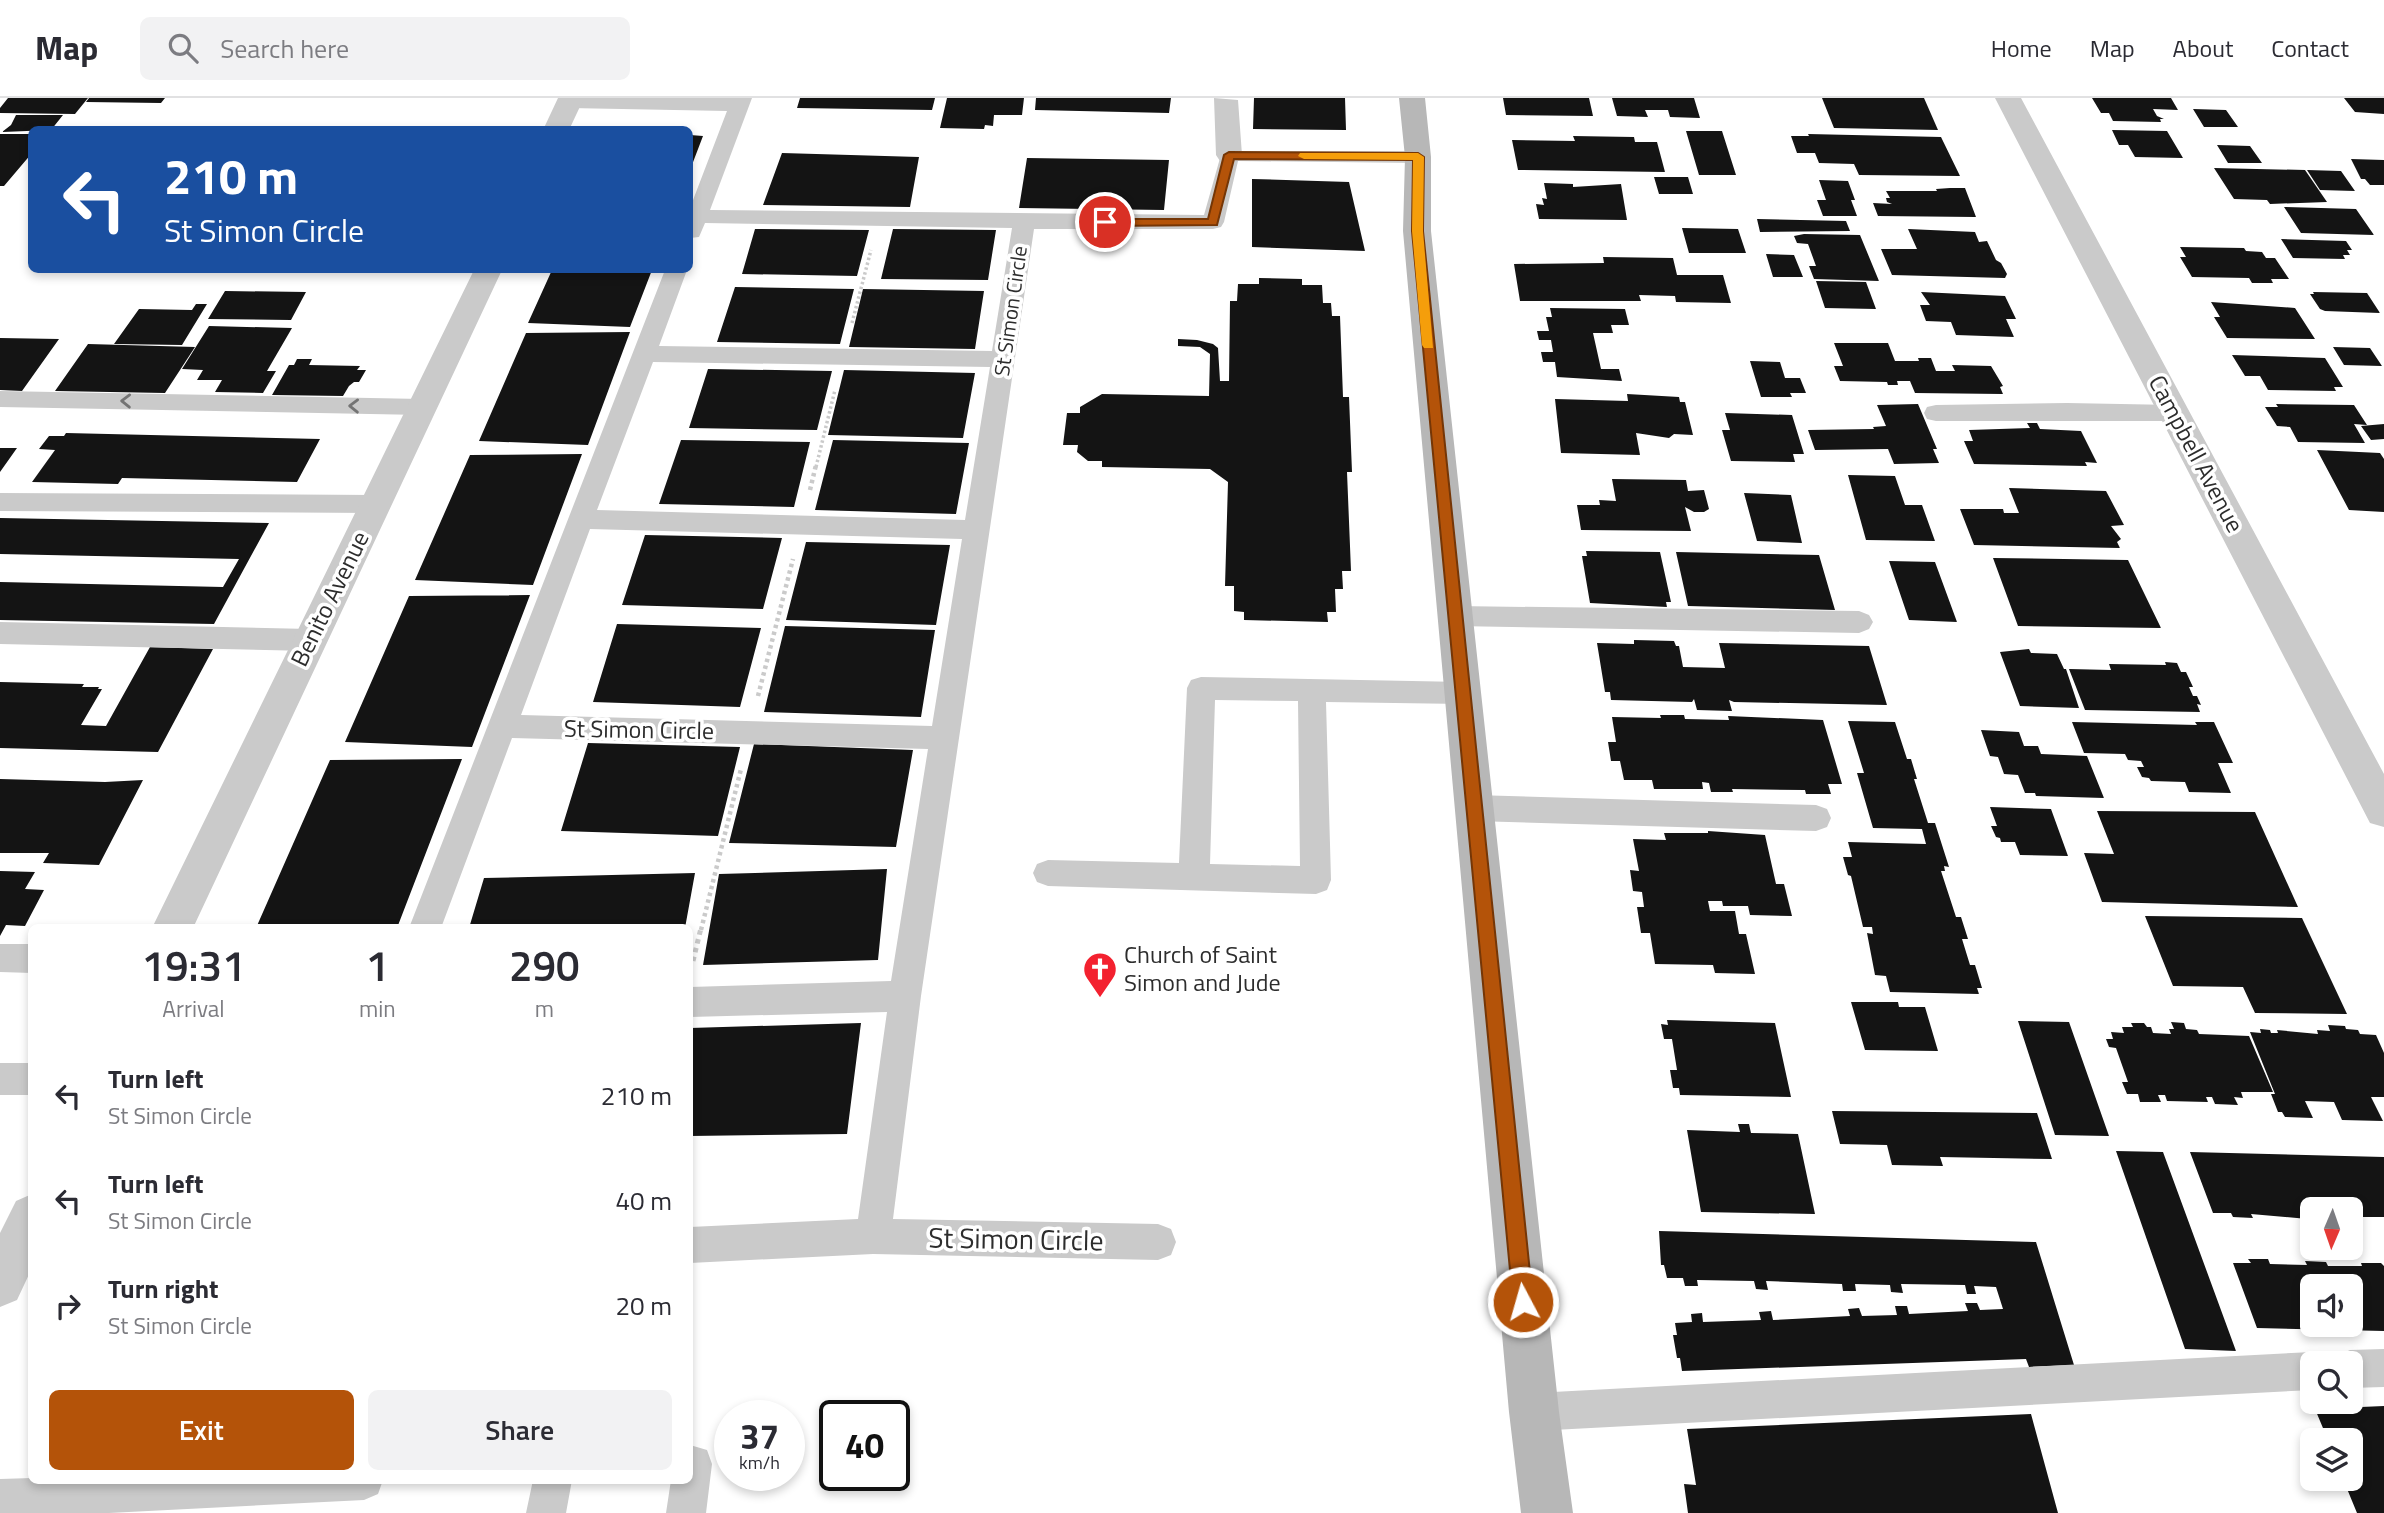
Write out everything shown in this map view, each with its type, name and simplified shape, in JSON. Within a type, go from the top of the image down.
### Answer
[{"type":"street","points":[[1412,98],[1418,157],[1417,231],[1534,1412],[1547,1513]]},
{"type":"street","name":"Campbell Avenue","points":[[2008,98],[2384,811]]},
{"type":"street","name":"St Simon Circle","points":[[1225,99],[1229,155]]},
{"type":"street","points":[[558,126],[570,100]]},
{"type":"street","name":"Benito Avenue","points":[[174,924],[487,273]]},
{"type":"street","points":[[12,1277],[28,1229]]},
{"type":"lane","points":[[570,100],[741,101],[693,225],[1024,222]]},
{"type":"lane","points":[[1229,155],[1418,157]]},
{"type":"lane","name":"St Simon Circle","points":[[873,1236],[905,996],[1024,222],[1213,222],[1229,155]]},
{"type":"lane","points":[[427,924],[675,273]]},
{"type":"lane","points":[[644,354],[1004,359]]},
{"type":"lane","points":[[0,399],[422,407]]},
{"type":"lane","points":[[1936,413],[2174,413]]},
{"type":"lane","points":[[0,502],[376,504]]},
{"type":"lane","points":[[581,519],[978,530]]},
{"type":"lane","points":[[1455,616],[1859,622]]},
{"type":"lane","points":[[0,632],[310,640]]},
{"type":"lane","points":[[1194,877],[1201,688],[1463,694]]},
{"type":"lane","points":[[1048,873],[1316,880],[1312,691]]},
{"type":"lane","name":"St Simon Circle","points":[[502,726],[944,738]]},
{"type":"lane","points":[[1474,808],[1816,818]]},
{"type":"lane","points":[[0,958],[28,959]]},
{"type":"lane","points":[[693,1002],[905,996]]},
{"type":"lane","points":[[0,1079],[28,1079]]},
{"type":"lane","name":"St Simon Circle","points":[[693,1245],[873,1236],[1158,1242]]},
{"type":"lane","points":[[2363,1369],[2384,1368]]},
{"type":"lane","points":[[1534,1412],[2300,1372]]},
{"type":"lane","points":[[0,1499],[287,1484]]},
{"type":"lane","points":[[546,1513],[552,1484]]},
{"type":"lane","points":[[687,1513],[691,1484]]},
{"type":"path","points":[[850,328],[873,241]]},
{"type":"path","points":[[808,497],[838,382]]},
{"type":"path","points":[[757,699],[794,557]]},
{"type":"path","points":[[693,961],[742,765]]},
{"type":"building","points":[[8,98],[88,98],[75,114],[0,113],[0,108]]},
{"type":"building","points":[[89,98],[165,98],[161,103],[86,102]]},
{"type":"building","points":[[800,98],[935,98],[932,110],[797,108]]},
{"type":"building","points":[[947,98],[1024,98],[1022,115],[994,115],[993,126],[985,125],[984,129],[940,128]]},
{"type":"building","points":[[1036,98],[1171,98],[1169,113],[1035,110]]},
{"type":"building","points":[[1254,98],[1345,98],[1346,130],[1253,129]]},
{"type":"building","points":[[1503,98],[1589,98],[1593,116],[1506,115]]},
{"type":"building","points":[[1612,98],[1694,98],[1700,118],[1670,117],[1668,110],[1645,110],[1648,117],[1617,116]]},
{"type":"building","points":[[1822,98],[1924,98],[1938,130],[1834,128]]},
{"type":"building","points":[[2092,98],[2171,98],[2178,110],[2153,109],[2157,116],[2164,119],[2160,119],[2161,122],[2113,121],[2109,113],[2101,113]]},
{"type":"building","points":[[2344,98],[2384,98],[2384,114],[2355,112]]},
{"type":"building","points":[[2193,109],[2226,110],[2238,127],[2204,127]]},
{"type":"building","points":[[16,115],[63,115],[54,126],[28,126],[28,131],[2,132],[11,125]]},
{"type":"building","points":[[2112,130],[2167,131],[2183,158],[2135,157],[2128,145],[2119,145]]},
{"type":"building","points":[[1686,131],[1722,131],[1736,175],[1699,175]]},
{"type":"building","points":[[0,134],[28,134],[28,158],[4,186],[0,186]]},
{"type":"building","points":[[1808,134],[1941,137],[1960,176],[1859,175],[1854,164],[1819,163],[1815,153],[1797,153],[1791,136],[1809,136]]},
{"type":"building","points":[[693,135],[703,136],[693,162]]},
{"type":"building","points":[[1573,136],[1634,137],[1635,142],[1657,142],[1665,172],[1518,170],[1512,140],[1575,141]]},
{"type":"building","points":[[2217,145],[2250,146],[2262,163],[2228,163]]},
{"type":"building","points":[[782,153],[919,157],[910,207],[763,205]]},
{"type":"building","points":[[1027,158],[1169,160],[1164,210],[1019,208]]},
{"type":"building","points":[[2351,159],[2384,160],[2384,185],[2370,185],[2365,179],[2361,179]]},
{"type":"building","points":[[2214,168],[2305,170],[2327,202],[2270,204],[2267,200],[2234,199]]},
{"type":"building","points":[[2307,170],[2341,171],[2355,191],[2320,190]]},
{"type":"building","points":[[1654,177],[1688,177],[1693,194],[1659,194]]},
{"type":"building","points":[[1252,179],[1349,182],[1365,251],[1252,247]]},
{"type":"building","points":[[1819,180],[1848,181],[1857,216],[1823,216],[1817,200],[1826,200]]},
{"type":"building","points":[[1544,183],[1573,184],[1573,187],[1621,184],[1627,220],[1539,219],[1536,204],[1544,205],[1542,198],[1547,199]]},
{"type":"building","points":[[1965,188],[1976,217],[1878,216],[1873,203],[1892,204],[1887,202],[1886,198],[1890,198],[1886,191]]},
{"type":"building","points":[[2284,207],[2356,209],[2374,235],[2301,233]]},
{"type":"building","points":[[1757,219],[1846,221],[1850,231],[1760,232]]},
{"type":"building","points":[[1682,228],[1738,229],[1746,253],[1689,253]]},
{"type":"building","points":[[755,229],[869,230],[857,276],[742,274]]},
{"type":"building","points":[[893,229],[996,230],[988,280],[881,279]]},
{"type":"building","points":[[1908,229],[1975,232],[1979,242],[1987,241],[1996,260],[2007,274],[2005,278],[1892,275],[1881,249],[1917,249]]},
{"type":"building","points":[[1860,235],[1879,281],[1814,279],[1809,266],[1816,266],[1808,244],[1797,243],[1794,236]]},
{"type":"building","points":[[2281,239],[2346,241],[2352,250],[2347,250],[2350,255],[2343,255],[2345,259],[2293,258]]},
{"type":"building","points":[[2180,247],[2244,248],[2246,251],[2262,252],[2266,258],[2275,258],[2289,279],[2271,279],[2273,283],[2252,283],[2249,278],[2192,277],[2180,257],[2186,257]]},
{"type":"building","points":[[1766,254],[1794,255],[1803,277],[1773,277]]},
{"type":"building","points":[[1603,257],[1673,258],[1677,275],[1723,275],[1731,303],[1676,302],[1675,296],[1639,295],[1641,301],[1520,301],[1514,264],[1604,263]]},
{"type":"building","points":[[551,273],[651,273],[630,327],[528,323]]},
{"type":"building","points":[[1259,278],[1302,279],[1302,285],[1322,285],[1323,303],[1331,303],[1332,316],[1340,316],[1343,397],[1349,397],[1352,472],[1347,472],[1351,571],[1342,571],[1343,589],[1335,589],[1336,612],[1327,612],[1328,622],[1244,620],[1244,612],[1234,611],[1234,586],[1225,586],[1228,482],[1210,469],[1102,467],[1102,461],[1088,461],[1077,452],[1078,445],[1063,445],[1067,413],[1080,413],[1080,407],[1102,394],[1209,396],[1210,354],[1200,347],[1178,346],[1178,339],[1197,340],[1218,348],[1220,381],[1229,381],[1230,301],[1237,301],[1238,284],[1259,284]]},
{"type":"building","points":[[1816,281],[1866,282],[1876,309],[1825,308]]},
{"type":"building","points":[[735,287],[854,289],[840,344],[717,342]]},
{"type":"building","points":[[863,289],[984,291],[975,349],[849,347]]},
{"type":"building","points":[[225,291],[306,292],[291,320],[208,319]]},
{"type":"building","points":[[1921,292],[2005,296],[2016,319],[2006,319],[2014,337],[1956,335],[1951,322],[1926,321],[1920,305],[1930,305]]},
{"type":"building","points":[[2313,292],[2367,293],[2380,313],[2325,311],[2320,309],[2310,294],[2314,294]]},
{"type":"building","points":[[2211,302],[2295,308],[2315,339],[2227,338],[2214,317],[2220,317]]},
{"type":"building","points":[[196,304],[207,304],[182,345],[114,344],[139,309],[192,310]]},
{"type":"building","points":[[1550,308],[1625,309],[1629,325],[1611,325],[1613,333],[1593,333],[1601,369],[1619,369],[1622,381],[1557,377],[1555,362],[1543,362],[1541,352],[1553,352],[1551,340],[1539,340],[1537,331],[1549,331],[1546,317],[1552,317]]},
{"type":"building","points":[[209,326],[292,328],[267,371],[276,371],[263,393],[215,392],[222,380],[197,380],[203,370],[182,369]]},
{"type":"building","points":[[630,332],[588,445],[479,441],[526,333]]},
{"type":"building","points":[[0,338],[59,339],[22,391],[0,390]]},
{"type":"building","points":[[1834,343],[1888,343],[1895,361],[1931,358],[1936,371],[1955,371],[1952,365],[1991,366],[2003,386],[2000,387],[2003,394],[1915,393],[1910,381],[1897,381],[1898,385],[1888,385],[1887,382],[1840,381],[1834,366],[1843,366]]},
{"type":"building","points":[[88,344],[195,347],[165,393],[55,391]]},
{"type":"building","points":[[2333,347],[2370,348],[2382,366],[2344,365]]},
{"type":"building","points":[[2232,355],[2325,358],[2343,387],[2334,387],[2336,391],[2268,390],[2260,376],[2245,376]]},
{"type":"building","points":[[297,359],[312,359],[309,365],[360,366],[357,370],[366,370],[359,382],[349,386],[343,396],[272,395],[289,365],[294,365]]},
{"type":"building","points":[[1750,361],[1780,362],[1785,378],[1800,378],[1806,393],[1790,393],[1792,397],[1761,397]]},
{"type":"building","points":[[708,369],[832,371],[817,430],[689,428]]},
{"type":"building","points":[[844,370],[975,373],[963,438],[828,435]]},
{"type":"building","points":[[1627,394],[1679,397],[1680,402],[1685,402],[1693,435],[1674,434],[1669,438],[1636,433],[1640,455],[1561,453],[1555,399],[1628,401]]},
{"type":"building","points":[[1918,404],[1937,449],[1933,449],[1939,463],[1894,464],[1888,449],[1815,450],[1808,430],[1874,429],[1873,427],[1886,426],[1877,405]]},
{"type":"building","points":[[2276,404],[2354,405],[2367,425],[2354,424],[2365,443],[2298,442],[2290,427],[2277,426],[2265,407],[2278,407]]},
{"type":"building","points":[[1725,413],[1792,415],[1804,454],[1793,454],[1795,462],[1731,461],[1722,430],[1730,430]]},
{"type":"building","points":[[2027,423],[2037,423],[2040,429],[2081,431],[2097,463],[2085,462],[2087,466],[1974,464],[1964,441],[1973,441],[1969,430],[2030,428]]},
{"type":"building","points":[[2384,424],[2384,439],[2371,440],[2361,426]]},
{"type":"building","points":[[66,433],[320,439],[297,482],[122,478],[118,484],[32,482],[55,450],[39,449],[49,436],[64,436]]},
{"type":"building","points":[[681,440],[810,442],[794,507],[659,504]]},
{"type":"building","points":[[833,440],[969,443],[956,514],[815,510]]},
{"type":"building","points":[[0,448],[17,448],[0,472]]},
{"type":"building","points":[[2317,450],[2380,453],[2384,459],[2384,512],[2349,510]]},
{"type":"building","points":[[582,454],[533,585],[415,580],[470,455]]},
{"type":"building","points":[[1848,475],[1895,476],[1905,505],[1922,505],[1935,541],[1866,540]]},
{"type":"building","points":[[1612,479],[1686,480],[1688,491],[1704,490],[1709,509],[1694,512],[1685,507],[1691,531],[1581,530],[1577,505],[1600,505],[1599,500],[1616,501]]},
{"type":"building","points":[[2009,488],[2106,491],[2124,525],[2111,526],[2121,539],[2117,542],[2120,548],[1974,545],[1960,509],[2003,509],[2004,513],[2019,513]]},
{"type":"building","points":[[1744,493],[1791,495],[1802,543],[1757,541]]},
{"type":"building","points":[[0,518],[269,523],[214,624],[0,620],[0,582],[223,587],[239,559],[0,554]]},
{"type":"building","points":[[645,535],[782,538],[763,609],[622,605]]},
{"type":"building","points":[[806,542],[950,545],[936,625],[786,620]]},
{"type":"building","points":[[1586,551],[1660,552],[1671,602],[1666,602],[1667,607],[1590,603],[1582,556],[1587,556]]},
{"type":"building","points":[[1676,552],[1819,555],[1835,610],[1688,606]]},
{"type":"building","points":[[1993,558],[2128,560],[2161,628],[2018,626]]},
{"type":"building","points":[[1889,561],[1935,562],[1957,622],[1909,620]]},
{"type":"building","points":[[530,595],[472,747],[345,742],[409,596]]},
{"type":"building","points":[[617,624],[761,628],[740,707],[593,702]]},
{"type":"building","points":[[785,626],[935,630],[921,717],[764,712]]},
{"type":"building","points":[[1634,640],[1674,641],[1676,646],[1679,646],[1683,667],[1725,668],[1719,643],[1869,646],[1887,705],[1729,700],[1732,711],[1697,710],[1694,699],[1692,702],[1611,700],[1610,692],[1605,692],[1597,643],[1634,644]]},
{"type":"building","points":[[150,647],[213,649],[158,752],[0,748],[0,682],[84,684],[82,687],[99,687],[98,689],[102,689],[81,725],[106,726]]},
{"type":"building","points":[[2029,649],[2031,653],[2057,654],[2066,669],[2079,708],[2020,706],[2000,652]]},
{"type":"building","points":[[2165,662],[2177,663],[2181,672],[2186,672],[2193,687],[2189,687],[2193,696],[2197,696],[2201,705],[2197,704],[2200,712],[2085,710],[2069,669],[2111,670],[2109,664],[2166,665]]},
{"type":"building","points":[[1660,715],[1684,715],[1685,719],[1729,720],[1728,716],[1823,720],[1842,784],[1828,784],[1831,794],[1806,794],[1805,790],[1732,789],[1733,792],[1711,792],[1709,783],[1702,782],[1703,789],[1654,789],[1652,780],[1624,780],[1620,761],[1611,761],[1608,742],[1616,742],[1612,717],[1661,718]]},
{"type":"building","points":[[1848,721],[1895,722],[1907,759],[1911,759],[1917,779],[1914,779],[1928,823],[1935,823],[1949,867],[1944,866],[1945,871],[1941,871],[1956,917],[1961,917],[1968,939],[1962,939],[1970,965],[1975,965],[1982,988],[1977,988],[1979,994],[1890,992],[1886,976],[1875,975],[1867,933],[1873,934],[1872,927],[1863,927],[1851,876],[1848,875],[1843,857],[1852,857],[1848,842],[1926,844],[1922,829],[1873,828],[1857,773],[1864,773]]},
{"type":"building","points":[[2072,722],[2197,725],[2195,722],[2214,722],[2233,763],[2218,763],[2231,793],[2189,792],[2185,782],[2151,781],[2142,777],[2137,767],[2144,767],[2141,761],[2128,760],[2125,754],[2084,753]]},
{"type":"building","points":[[1981,730],[2019,732],[2024,746],[2038,746],[2041,754],[2087,756],[2104,798],[2036,796],[2035,793],[2025,793],[2018,775],[2004,774],[1998,757],[1990,756]]},
{"type":"building","points":[[588,743],[740,747],[718,836],[561,831]]},
{"type":"building","points":[[754,744],[913,750],[896,847],[729,843]]},
{"type":"building","points":[[462,759],[399,924],[258,924],[330,760]]},
{"type":"building","points":[[0,779],[105,782],[143,780],[99,865],[43,863],[49,853],[0,853]]},
{"type":"building","points":[[1990,807],[2051,809],[2068,856],[2020,855],[2015,842],[2001,842],[2000,838],[1996,837],[1991,826],[1997,826]]},
{"type":"building","points":[[2097,811],[2255,812],[2298,907],[2102,902],[2084,853],[2114,854]]},
{"type":"building","points":[[1708,831],[1765,835],[1776,884],[1784,884],[1792,916],[1750,915],[1748,906],[1723,906],[1722,901],[1708,901],[1710,911],[1735,911],[1739,934],[1746,934],[1755,974],[1715,973],[1713,965],[1655,964],[1650,933],[1641,933],[1637,907],[1644,907],[1642,892],[1633,891],[1630,870],[1639,871],[1633,839],[1666,840],[1664,833]]},
{"type":"building","points":[[887,869],[878,960],[703,965],[719,874]]},
{"type":"building","points":[[0,871],[35,872],[25,889],[44,890],[25,926],[6,925],[0,936]]},
{"type":"building","points":[[695,873],[686,924],[470,924],[484,878]]},
{"type":"building","points":[[2145,916],[2302,918],[2347,1014],[2255,1013],[2243,987],[2173,986]]},
{"type":"building","points":[[1851,1002],[1898,1002],[1899,1007],[1925,1007],[1938,1051],[1865,1050]]},
{"type":"building","points":[[1667,1020],[1775,1023],[1791,1097],[1680,1095],[1679,1088],[1673,1088],[1670,1070],[1677,1070],[1672,1039],[1664,1039],[1661,1024],[1668,1025]]},
{"type":"building","points":[[2018,1021],[2069,1022],[2109,1136],[2055,1135]]},
{"type":"building","points":[[2171,1022],[2184,1023],[2186,1029],[2197,1030],[2199,1034],[2249,1036],[2273,1092],[2241,1092],[2243,1098],[2234,1097],[2238,1105],[2215,1104],[2212,1097],[2206,1097],[2208,1102],[2167,1101],[2165,1095],[2158,1095],[2161,1102],[2140,1102],[2138,1094],[2127,1094],[2122,1082],[2128,1082],[2116,1048],[2109,1047],[2106,1039],[2113,1039],[2111,1032],[2124,1033],[2122,1027],[2133,1027],[2131,1023],[2144,1023],[2151,1027],[2153,1033],[2171,1034],[2169,1029],[2174,1029]]},
{"type":"building","points":[[861,1023],[847,1134],[693,1136],[693,1028]]},
{"type":"building","points":[[2328,1025],[2345,1026],[2346,1029],[2358,1030],[2360,1034],[2376,1035],[2384,1053],[2384,1097],[2371,1097],[2383,1121],[2342,1120],[2334,1102],[2305,1101],[2313,1118],[2285,1117],[2282,1112],[2278,1112],[2271,1094],[2275,1094],[2250,1032],[2261,1033],[2260,1029],[2270,1030],[2271,1033],[2278,1033],[2277,1030],[2318,1034],[2317,1030],[2330,1031]]},
{"type":"building","points":[[1832,1111],[2037,1113],[2052,1159],[1940,1157],[1943,1166],[1892,1165],[1887,1145],[1840,1144]]},
{"type":"building","points":[[1738,1124],[1749,1124],[1751,1133],[1798,1134],[1815,1214],[1701,1212],[1687,1130],[1740,1132]]},
{"type":"building","points":[[2116,1151],[2163,1152],[2236,1351],[2185,1349]]},
{"type":"building","points":[[2190,1152],[2384,1157],[2384,1217],[2363,1217],[2363,1197],[2300,1197],[2300,1218],[2251,1214],[2253,1218],[2233,1217],[2231,1213],[2213,1213]]},
{"type":"building","points":[[1659,1231],[2036,1242],[2074,1365],[2029,1367],[2026,1359],[1682,1371],[1673,1335],[1677,1335],[1675,1323],[1692,1322],[1691,1314],[1702,1313],[1703,1322],[1761,1320],[1759,1312],[1771,1311],[1773,1320],[1850,1316],[1848,1309],[1859,1308],[1862,1316],[1897,1315],[1895,1306],[1907,1306],[1909,1314],[1968,1311],[1965,1303],[1977,1303],[1980,1310],[2003,1309],[1996,1287],[1974,1286],[1976,1294],[1967,1294],[1965,1285],[1901,1284],[1903,1293],[1891,1292],[1890,1285],[1855,1284],[1856,1291],[1843,1291],[1842,1284],[1766,1281],[1768,1290],[1756,1289],[1754,1281],[1697,1280],[1698,1286],[1685,1286],[1683,1278],[1667,1278],[1664,1265],[1661,1265]]},
{"type":"building","points":[[2248,1259],[2268,1259],[2270,1264],[2307,1265],[2305,1261],[2326,1262],[2328,1266],[2362,1266],[2361,1263],[2381,1263],[2384,1266],[2384,1331],[2363,1331],[2363,1274],[2300,1274],[2300,1329],[2257,1328],[2233,1263],[2251,1263]]},
{"type":"building","points":[[2384,1406],[2384,1513],[2357,1513],[2348,1491],[2363,1491],[2363,1428],[2323,1428],[2317,1414],[2363,1414],[2363,1407]]},
{"type":"building","points":[[2031,1414],[2058,1513],[1688,1513],[1684,1484],[1696,1485],[1687,1429]]},
{"type":"slow traffic","points":[[1304,156],[1418,157],[1417,231],[1429,345]]},
{"type":"place","name":"Church of Saint Simon and Jude","points":[[1100,999]]},
{"type":"route","points":[[1105,222],[1213,222],[1229,155],[1418,157],[1417,231],[1523,1302]]}]
